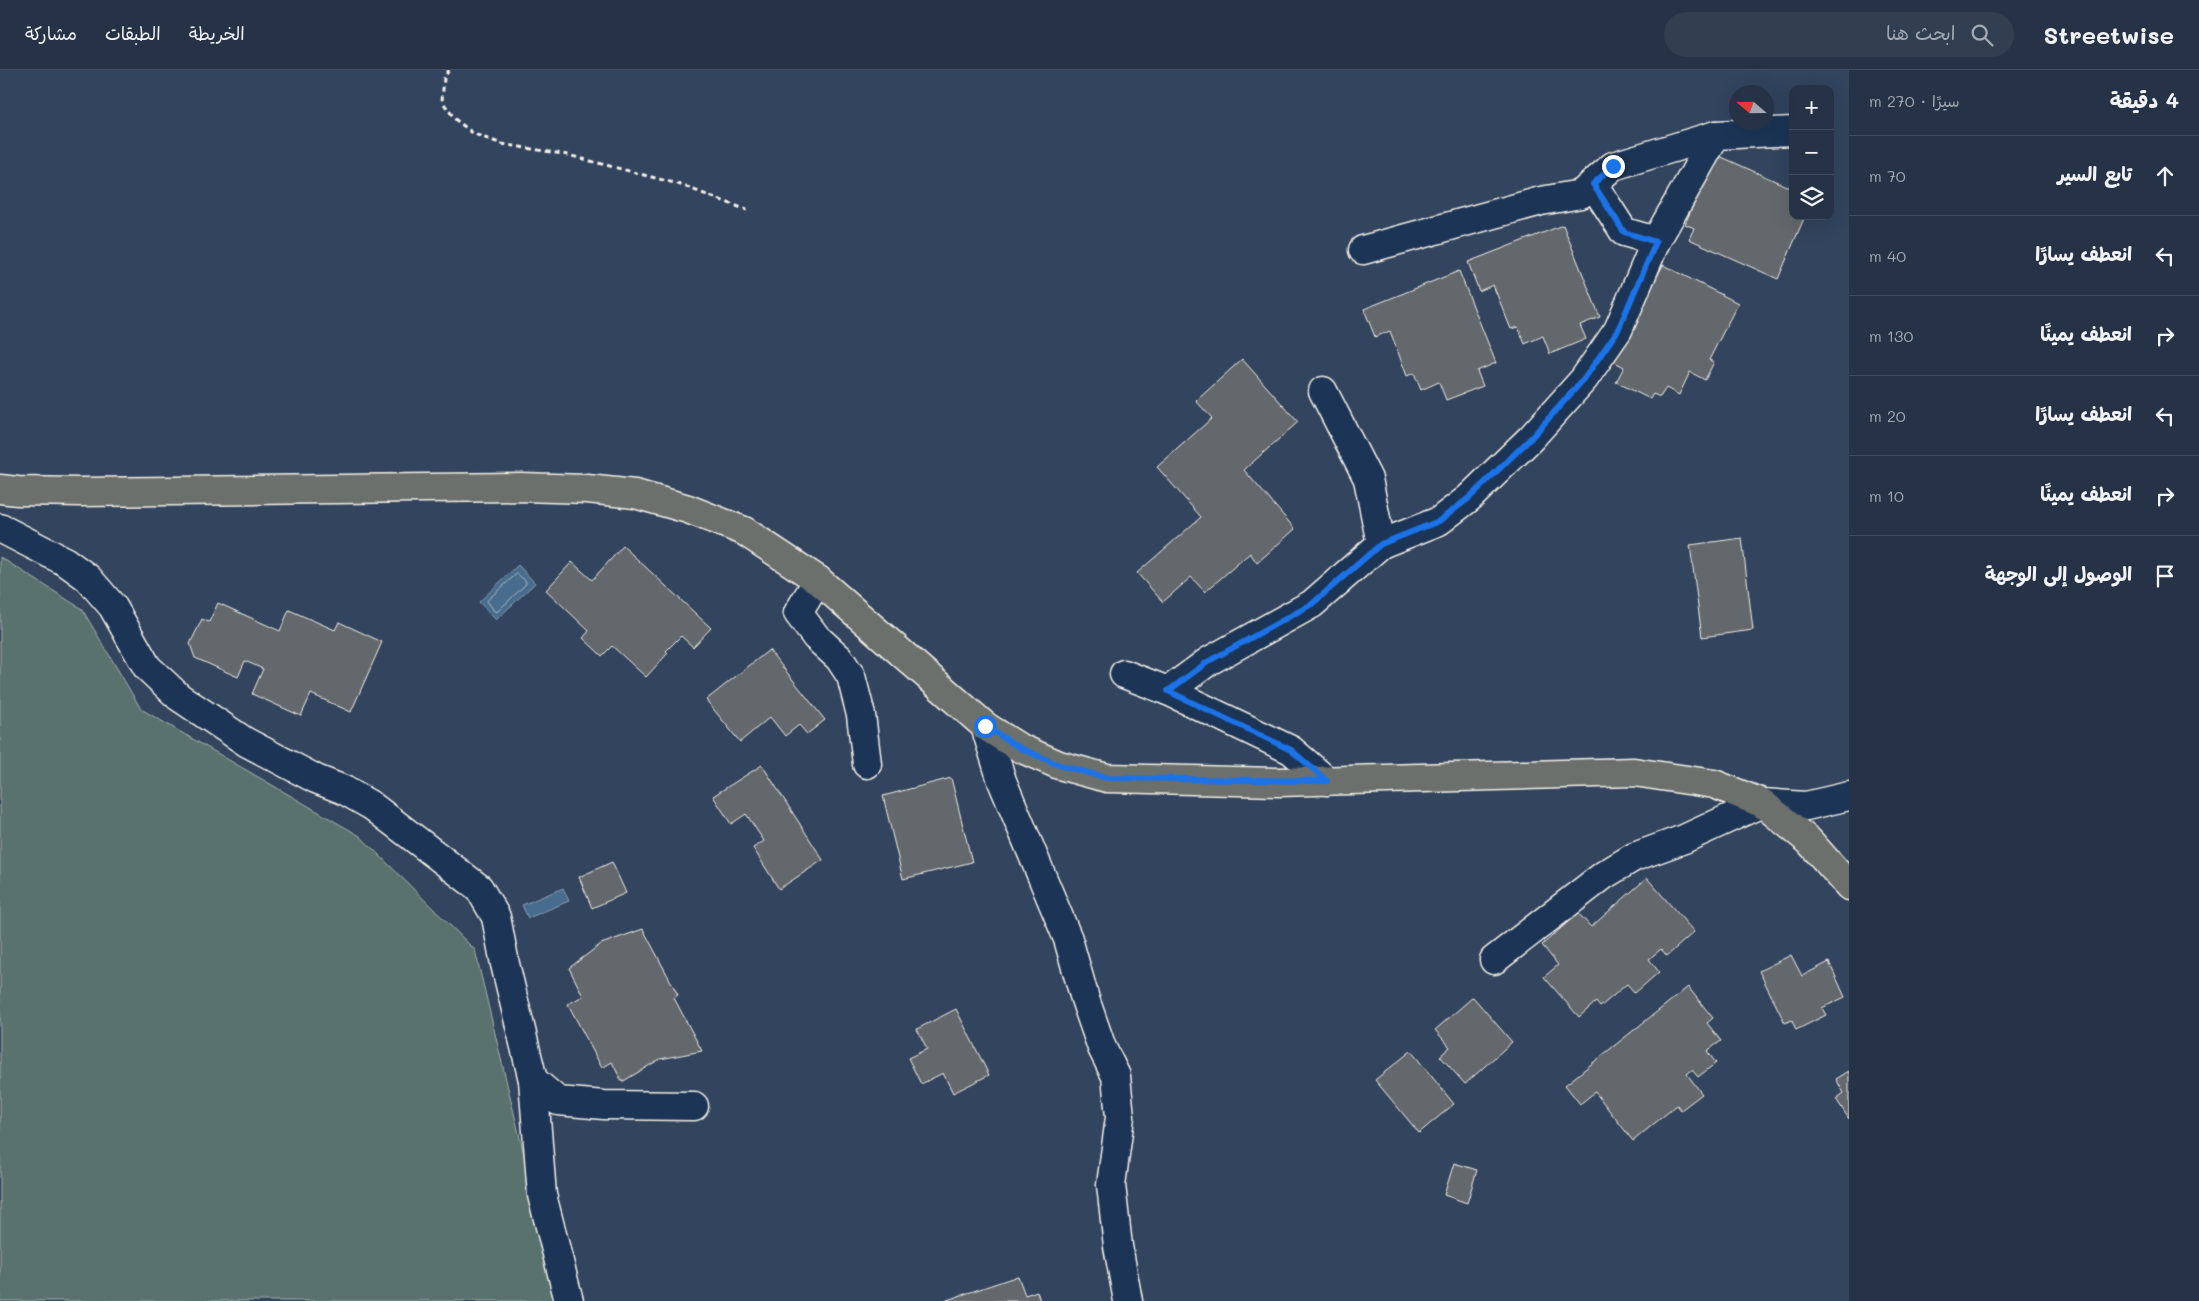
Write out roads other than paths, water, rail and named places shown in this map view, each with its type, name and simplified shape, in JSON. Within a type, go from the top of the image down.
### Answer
[{"type":"main road","points":[[0,489],[81,492],[521,488],[587,489],[635,494],[688,509],[744,531],[818,580],[985,726],[1020,748],[1059,765],[1107,778],[1327,781],[1634,772],[1714,784],[1762,803],[1809,842],[1849,886]]},
{"type":"street","points":[[1363,250],[1541,201],[1581,194],[1613,166],[1716,135],[1789,131]]},
{"type":"street","points":[[1168,691],[1209,661],[1312,604],[1381,544],[1439,521],[1469,498],[1531,438],[1584,379],[1618,330],[1656,242],[1716,135]]},
{"type":"street","points":[[1593,184],[1624,232],[1656,242]]},
{"type":"street","points":[[1323,391],[1368,479],[1381,544]]},
{"type":"street","points":[[0,528],[66,562],[88,578],[113,607],[147,667],[179,697],[246,742],[316,779],[344,790],[372,806],[479,888],[496,917],[505,964],[533,1080],[542,1195],[569,1301]]},
{"type":"street","points":[[818,580],[798,613],[816,637],[839,658],[851,676],[861,715],[867,764]]},
{"type":"street","points":[[1124,674],[1168,691],[1291,750],[1327,781]]},
{"type":"street","points":[[985,726],[1002,781],[1049,899],[1068,940],[1102,1048],[1116,1076],[1120,1117],[1111,1185],[1118,1246],[1128,1301]]},
{"type":"street","points":[[1494,960],[1604,875],[1634,857],[1684,839],[1762,803],[1806,806],[1849,796]]},
{"type":"street","points":[[533,1080],[558,1101],[604,1105],[694,1106]]},
{"type":"water","points":[[518,565],[535,583],[496,620],[479,602]]},
{"type":"water","points":[[563,888],[569,901],[528,918],[522,905]]}]
